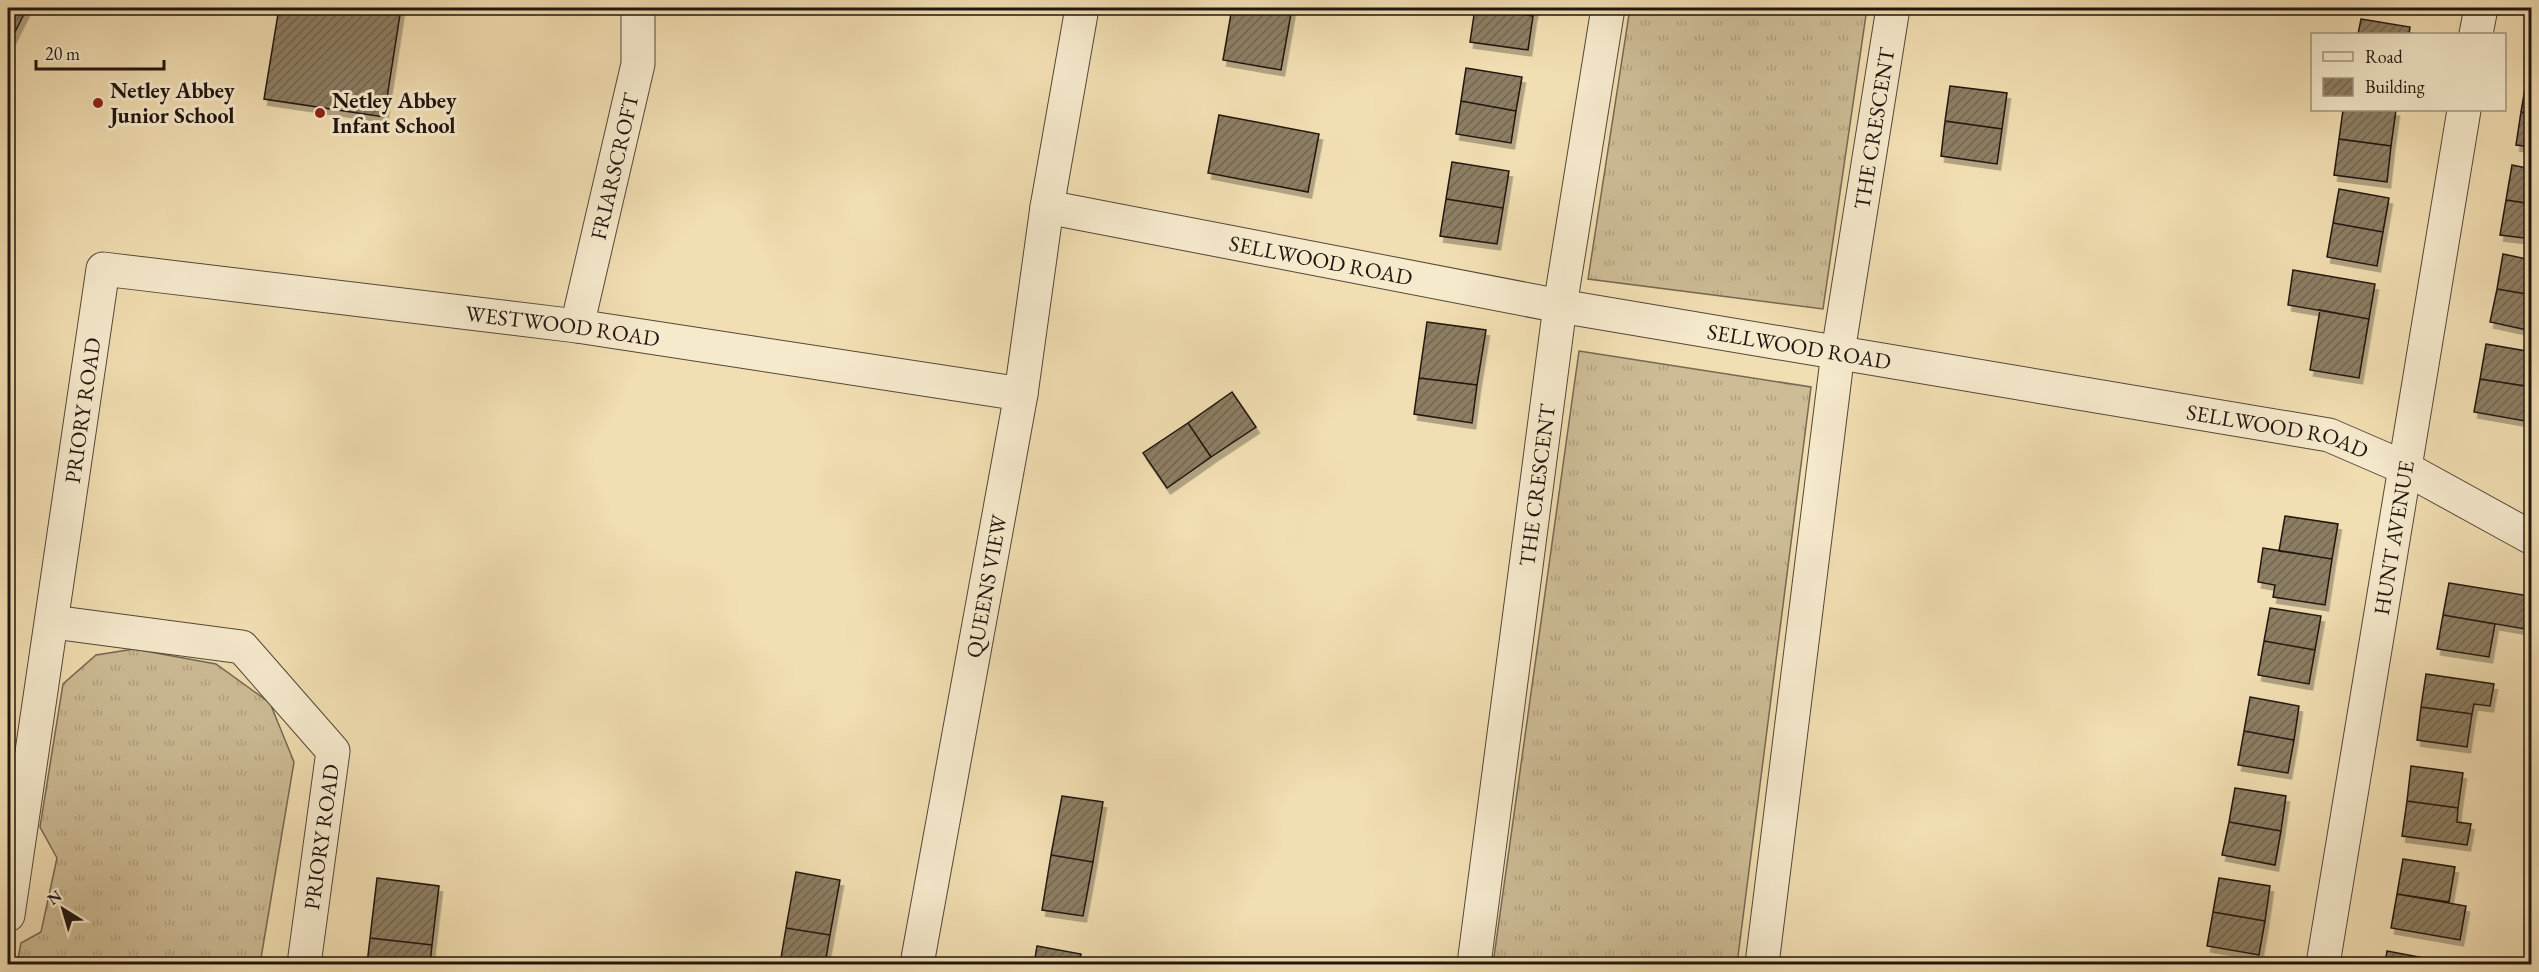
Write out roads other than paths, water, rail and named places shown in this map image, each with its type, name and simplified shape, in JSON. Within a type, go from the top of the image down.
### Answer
[{"type":"street","name":"FRIARSCROFT","points":[[578,326],[638,64],[638,8]]},
{"type":"street","name":"QUEENS VIEW","points":[[917,964],[1020,394],[1047,207],[1082,8]]},
{"type":"street","name":"THE CRESCENT","points":[[1474,964],[1560,306],[1608,8]]},
{"type":"street","name":"THE CRESCENT","points":[[1762,964],[1838,352],[1893,8]]},
{"type":"street","points":[[2476,33],[2481,8]]},
{"type":"street","name":"HUNT AVENUE","points":[[2323,964],[2403,467],[2464,111]]},
{"type":"street","name":"SELLWOOD ROAD","points":[[1047,207],[1560,306],[2329,435],[2403,467],[2532,538]]},
{"type":"street","name":"WESTWOOD ROAD","points":[[103,269],[578,326],[1020,394]]},
{"type":"street","name":"PRIORY ROAD","points":[[9,900],[103,269]]},
{"type":"street","name":"PRIORY ROAD","points":[[52,622],[242,647],[333,751],[304,964]]},
{"type":"place","name":"Netley Abbey Junior School","points":[[98,103]]},
{"type":"place","name":"Netley Abbey Infant School","points":[[320,113]]}]
